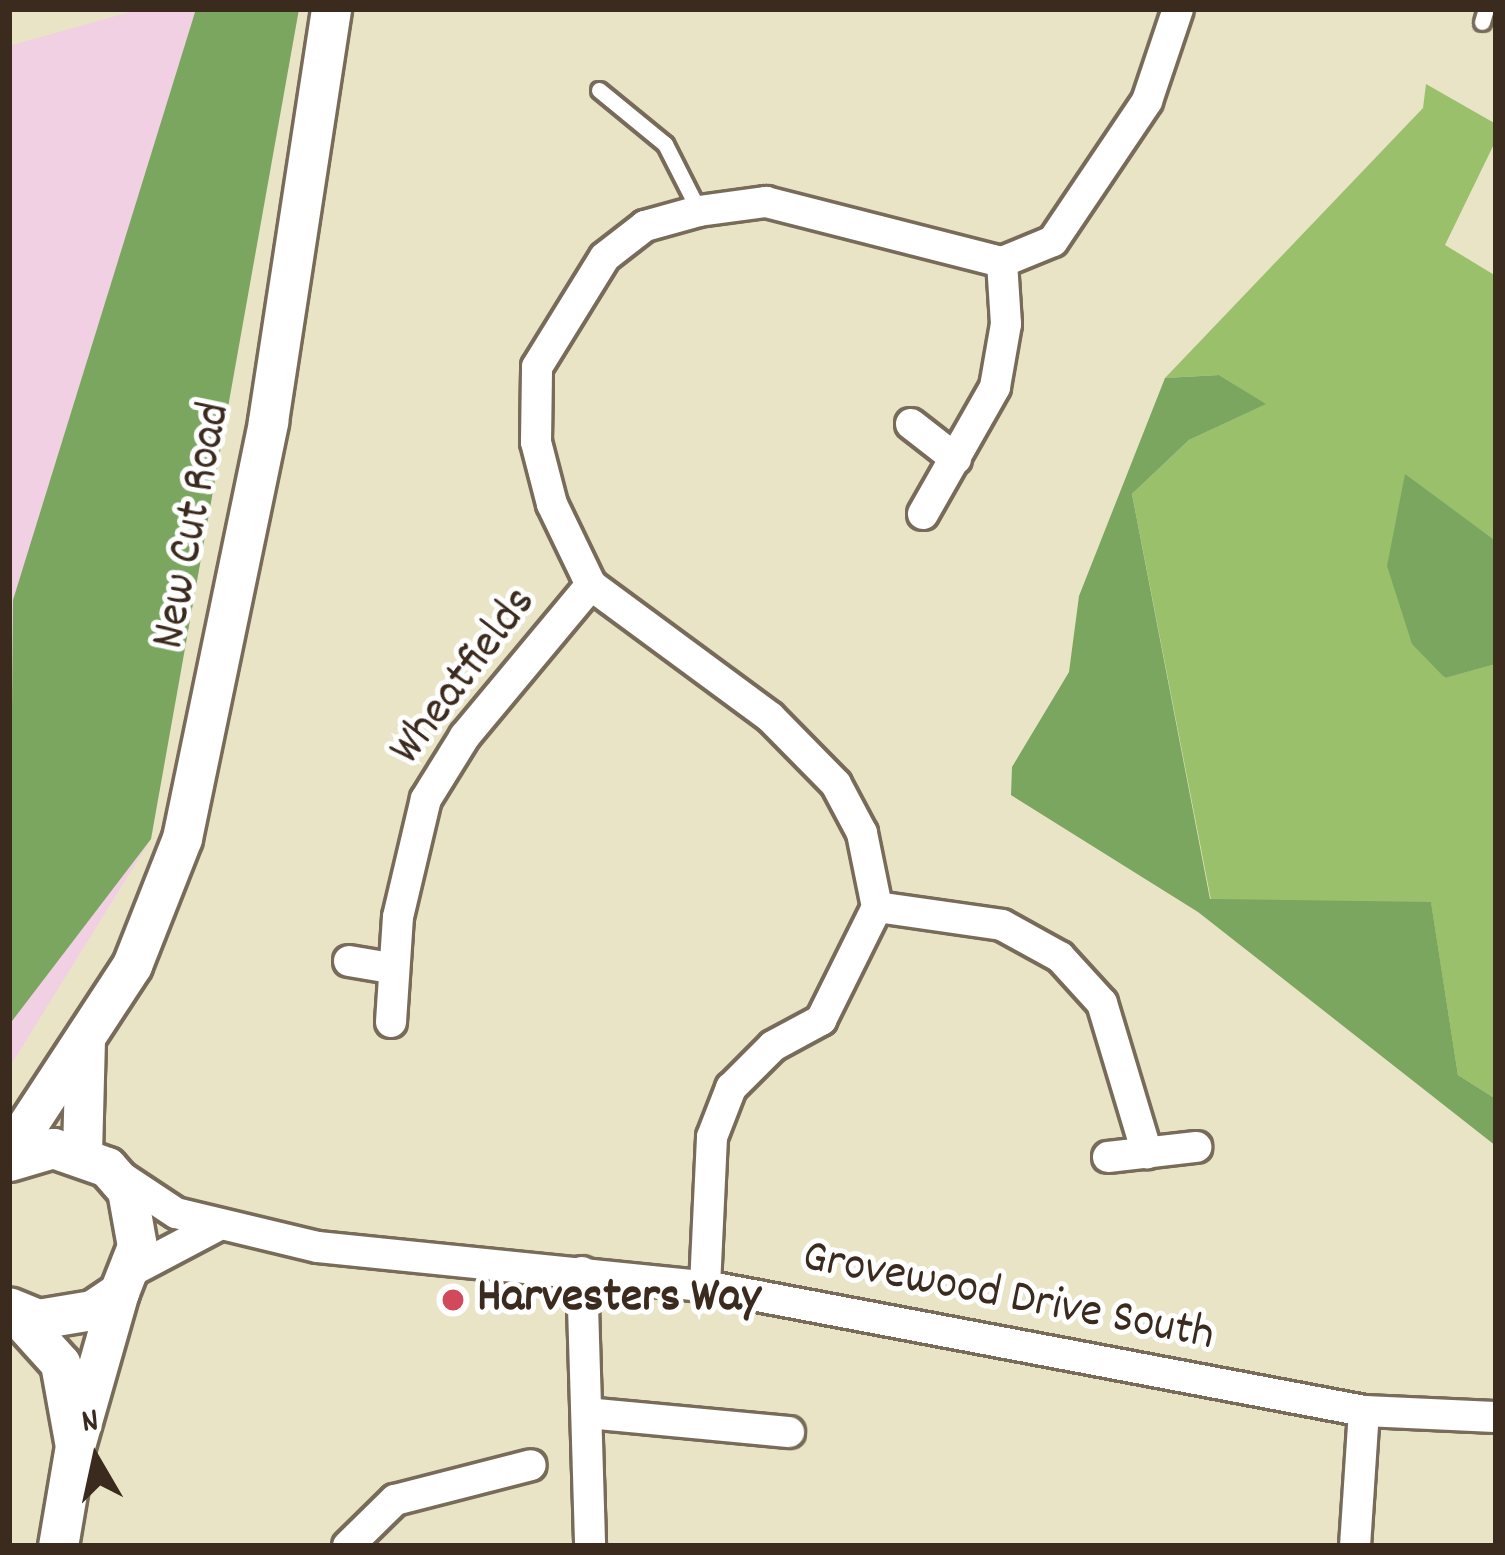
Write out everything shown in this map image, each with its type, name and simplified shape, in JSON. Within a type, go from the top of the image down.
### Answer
[{"type":"street","name":"New Cut Road","points":[[9,1157],[132,965],[182,838],[268,421],[331,9]]},
{"type":"street","points":[[705,1286],[712,1137],[731,1088],[773,1046],[821,1020],[877,907],[862,833],[836,784],[770,717],[591,585],[552,504],[536,442],[537,367],[605,256],[645,226],[699,211],[766,202],[1002,262],[1053,241],[1082,208],[1147,101],[1178,9]]},
{"type":"street","points":[[923,514],[995,386],[1006,324],[1002,262]]},
{"type":"street","points":[[911,424],[956,459]]},
{"type":"street","name":"Wheatfields","points":[[391,1022],[390,968],[426,799],[465,736],[591,585]]},
{"type":"street","points":[[877,907],[1002,925],[1060,957],[1109,1018],[1147,1153]]},
{"type":"street","points":[[349,961],[390,968]]},
{"type":"street","name":"New Cut Road","points":[[85,1042],[95,1160]]},
{"type":"street","points":[[1108,1157],[1196,1147]]},
{"type":"street","points":[[9,1157],[53,1148],[95,1160],[137,1217],[124,1282],[75,1446],[58,1546]]},
{"type":"street","name":"Grovewood Drive South","points":[[95,1160],[176,1213],[318,1246],[705,1286],[1364,1411],[1496,1417]]},
{"type":"street","points":[[11,1309],[66,1318],[218,1226]]},
{"type":"street","points":[[582,1272],[590,1546]]},
{"type":"street","points":[[11,1309],[60,1364],[75,1446]]},
{"type":"street","points":[[1355,1546],[1364,1411]]},
{"type":"street","points":[[586,1413],[789,1432]]},
{"type":"street","points":[[348,1546],[395,1500],[531,1465]]},
{"type":"lane","points":[[599,90],[665,144],[699,211]]},
{"type":"shaded area","points":[[140,9],[299,9],[151,839],[9,1068],[9,46]]},
{"type":"green space","points":[[196,9],[299,9],[151,839],[9,1025],[13,600]]},
{"type":"green space","points":[[1426,84],[1496,124],[1496,140],[1445,245],[1496,276],[1496,541],[1405,475],[1444,678],[1496,664],[1496,1099],[1458,1075],[1431,903],[1211,900],[1132,494],[1189,440],[1265,404],[1219,375],[1165,378],[1423,108]]},
{"type":"green space","points":[[1219,375],[1266,404],[1189,440],[1132,494],[1210,899],[1431,902],[1458,1075],[1496,1099],[1496,1146],[1198,912],[1011,795],[1012,767],[1069,672],[1079,596],[1165,378]]},
{"type":"green space","points":[[1405,474],[1496,541],[1496,664],[1445,678],[1412,644],[1387,566]]},
{"type":"place","name":"Harvesters Way","points":[[453,1300]]}]
